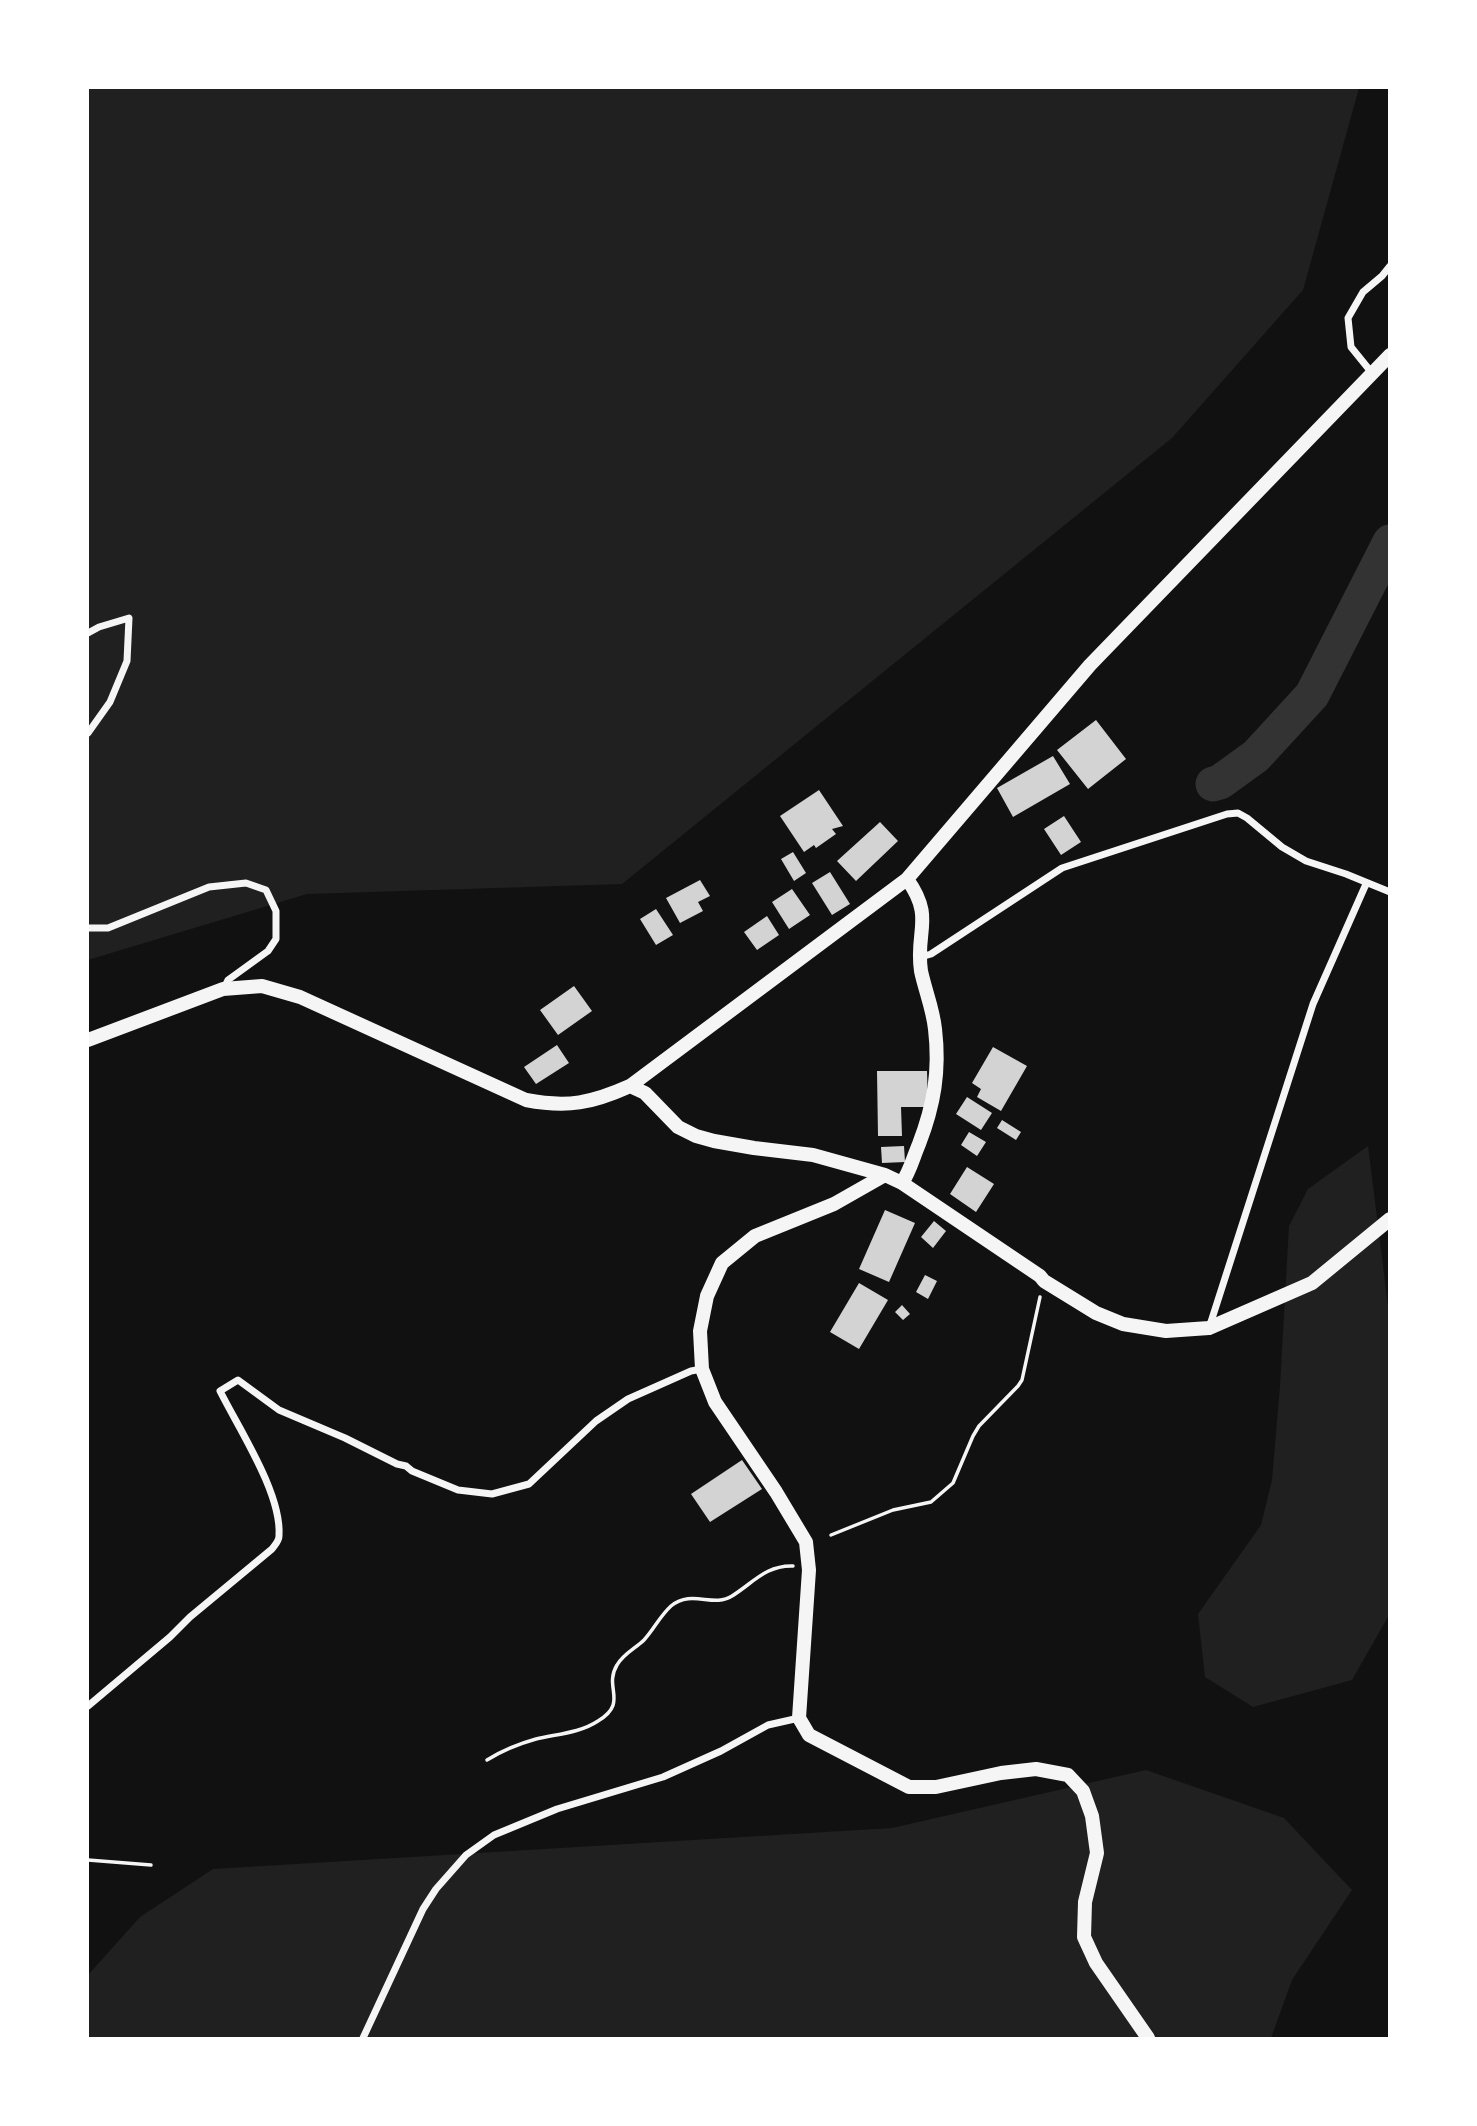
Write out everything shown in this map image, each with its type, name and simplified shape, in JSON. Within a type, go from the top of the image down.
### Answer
[{"type":"main road","points":[[88,1040],[223,989],[262,986],[300,997],[526,1100],[549,1104],[588,1102],[630,1086],[907,879],[1090,665],[1390,355]]},
{"type":"main road","points":[[902,1184],[911,1169],[929,1120],[938,1069],[935,1026],[921,969],[924,914],[917,892],[907,879]]},
{"type":"main road","points":[[630,1086],[645,1093],[678,1127],[696,1136],[754,1148],[813,1155],[884,1175],[902,1184],[1044,1281],[1096,1313],[1124,1324],[1166,1331],[1209,1328],[1311,1283],[1390,1219]]},
{"type":"main road","points":[[884,1175],[834,1204],[755,1236],[722,1263],[707,1296],[699,1331],[702,1369],[715,1402],[806,1542],[809,1567],[799,1718],[809,1735],[909,1787],[936,1787],[1001,1773],[1036,1769],[1068,1775],[1083,1791],[1092,1816],[1097,1853],[1085,1902],[1084,1937],[1096,1963],[1148,2039]]},
{"type":"street","points":[[1372,373],[1351,347],[1348,318],[1363,292],[1390,266]]},
{"type":"street","points":[[88,633],[128,618],[127,661],[110,702],[88,733]]},
{"type":"street","points":[[921,957],[931,954],[1062,868],[1227,814],[1238,813],[1247,817],[1282,847],[1306,861],[1390,892]]},
{"type":"street","points":[[88,928],[108,928],[209,887],[246,883],[266,890],[276,911],[276,939],[268,951],[228,980],[223,989]]},
{"type":"street","points":[[1209,1328],[1313,1004],[1367,884]]},
{"type":"street","points":[[88,1706],[272,1549],[279,1539],[278,1510],[265,1477],[220,1391],[239,1380],[279,1410],[412,1471],[458,1490],[492,1494],[529,1484],[596,1421],[628,1399],[691,1371],[702,1369]]},
{"type":"street","points":[[363,2039],[423,1909],[436,1889],[466,1855],[494,1835],[544,1814],[663,1777],[721,1751],[768,1725],[799,1718]]},
{"type":"path","points":[[831,1535],[893,1510],[931,1502],[953,1483],[973,1436],[1022,1380],[1036,1307],[1044,1281]]},
{"type":"path","points":[[487,1760],[507,1748],[582,1729],[606,1716],[615,1700],[613,1675],[617,1665],[644,1640],[673,1605],[692,1597],[720,1600],[731,1597],[763,1572],[776,1568],[809,1567]]},
{"type":"path","points":[[88,1860],[151,1865]]},
{"type":"shaded area","points":[[88,88],[1359,88],[1303,290],[1172,438],[622,884],[307,894],[88,960]]},
{"type":"shaded area","points":[[1368,1146],[1390,1322],[1389,1615],[1352,1680],[1253,1707],[1205,1677],[1198,1614],[1261,1525],[1272,1480],[1289,1226],[1308,1189]]},
{"type":"shaded area","points":[[1146,1770],[1284,1818],[1352,1890],[1292,1980],[1271,2038],[88,2038],[88,1975],[140,1917],[213,1869],[892,1828]]},
{"type":"building","points":[[1096,720],[1126,759],[1088,789],[1057,750]]},
{"type":"building","points":[[1053,756],[1070,784],[1013,817],[997,788]]},
{"type":"building","points":[[819,790],[843,826],[832,829],[836,834],[816,848],[814,845],[804,852],[780,816]]},
{"type":"building","points":[[1064,816],[1081,842],[1061,855],[1044,829]]},
{"type":"building","points":[[880,822],[898,841],[856,881],[837,861]]},
{"type":"building","points":[[793,852],[806,873],[794,881],[781,859]]},
{"type":"building","points":[[830,872],[850,904],[832,915],[812,883]]},
{"type":"building","points":[[700,880],[710,896],[698,902],[703,911],[680,923],[666,898]]},
{"type":"building","points":[[792,889],[810,915],[789,929],[772,902]]},
{"type":"building","points":[[656,909],[673,935],[656,945],[640,919]]},
{"type":"building","points":[[767,916],[779,935],[757,950],[744,932]]},
{"type":"building","points":[[574,986],[592,1011],[558,1035],[540,1010]]},
{"type":"building","points":[[557,1045],[569,1063],[536,1084],[524,1067]]},
{"type":"building","points":[[993,1047],[1027,1066],[1001,1111],[977,1097],[981,1089],[972,1083]]},
{"type":"building","points":[[877,1071],[927,1071],[928,1107],[901,1107],[902,1136],[878,1136]]},
{"type":"building","points":[[967,1097],[992,1113],[981,1130],[956,1114]]},
{"type":"building","points":[[1002,1120],[1021,1132],[1016,1140],[997,1128]]},
{"type":"building","points":[[969,1132],[986,1142],[977,1156],[961,1145]]},
{"type":"building","points":[[904,1146],[905,1162],[882,1163],[881,1147]]},
{"type":"building","points":[[967,1167],[994,1184],[976,1212],[950,1194]]},
{"type":"building","points":[[885,1210],[915,1223],[889,1282],[859,1269]]},
{"type":"building","points":[[934,1221],[946,1231],[933,1248],[921,1237]]},
{"type":"building","points":[[925,1275],[937,1281],[928,1299],[916,1292]]},
{"type":"building","points":[[859,1283],[888,1300],[859,1349],[830,1332]]},
{"type":"building","points":[[902,1305],[910,1314],[903,1320],[895,1312]]},
{"type":"building","points":[[742,1460],[762,1489],[710,1522],[691,1494]]},
{"type":"waterway","points":[[1213,784],[1220,782],[1256,756],[1312,695],[1390,542]]}]
